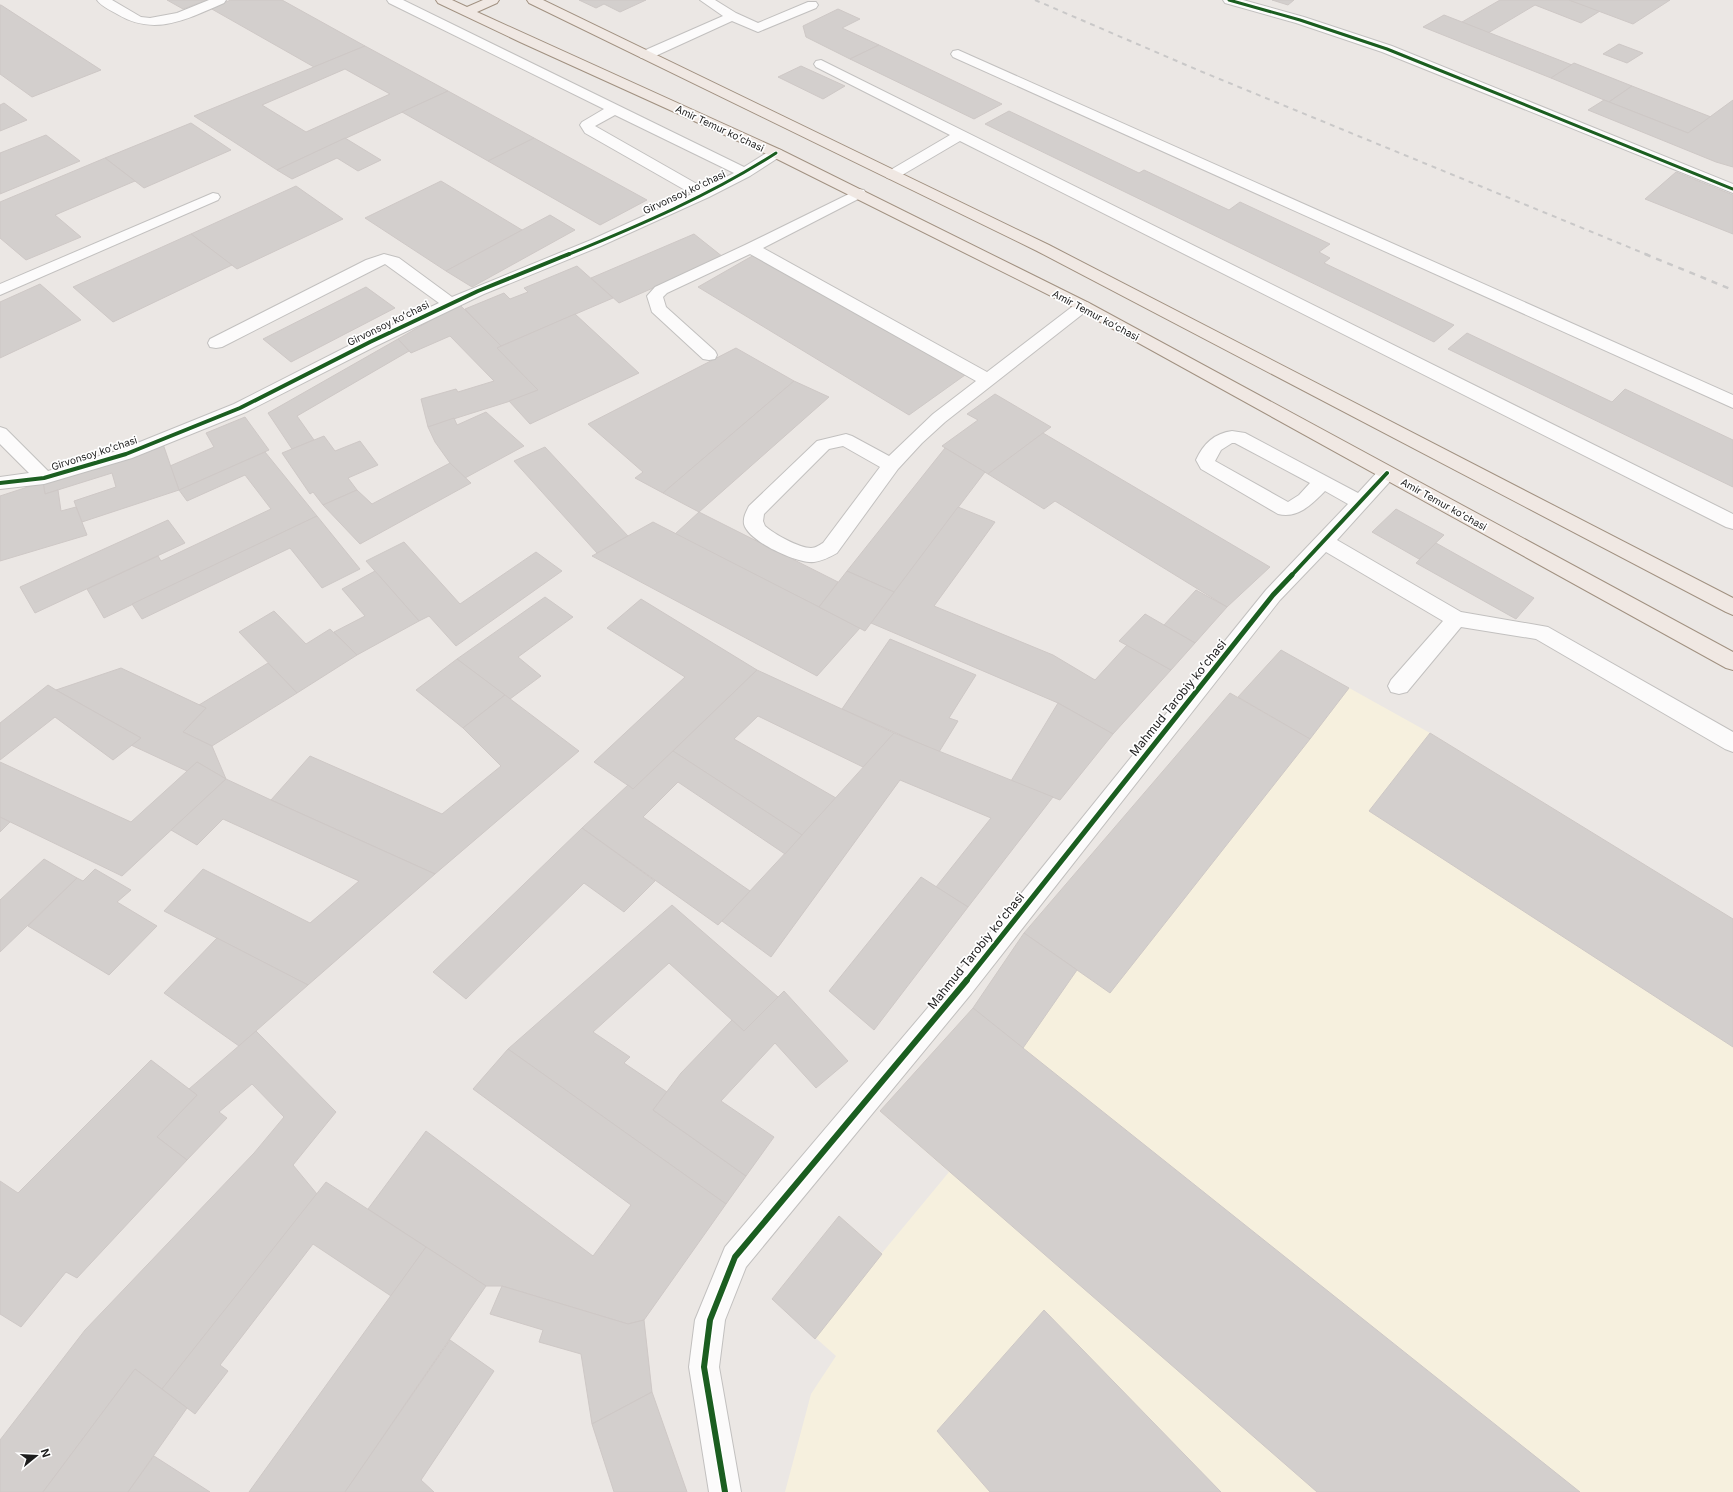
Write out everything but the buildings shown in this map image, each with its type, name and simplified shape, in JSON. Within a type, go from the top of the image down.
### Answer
[{"type":"main road","name":"Amir Temur koʻchasi","points":[[442,0],[776,153],[859,193],[1015,274],[1083,306],[1733,662]]},
{"type":"main road","points":[[467,12],[493,0]]},
{"type":"main road","points":[[533,0],[1043,248],[1733,607]]},
{"type":"street","points":[[103,0],[139,21],[153,22],[185,14],[220,0]]},
{"type":"street","points":[[394,0],[745,173]]},
{"type":"street","points":[[706,0],[732,16],[758,28],[812,5]]},
{"type":"street","points":[[1230,0],[1300,20],[1387,49],[1733,189]]},
{"type":"street","points":[[646,55],[732,16]]},
{"type":"street","points":[[958,54],[1733,402]]},
{"type":"street","points":[[821,64],[1733,522]]},
{"type":"street","points":[[615,109],[587,125],[590,130],[704,194]]},
{"type":"street","points":[[892,175],[960,135]]},
{"type":"street","name":"Girvonsoy koʻchasi","points":[[0,484],[44,478],[126,454],[240,408],[370,342],[478,291],[596,243],[704,194],[745,173],[776,153]]},
{"type":"street","points":[[709,355],[658,309],[655,296],[661,290],[751,248],[859,193]]},
{"type":"street","points":[[0,290],[213,197]]},
{"type":"street","points":[[751,248],[987,380]]},
{"type":"street","points":[[216,342],[372,263],[384,259],[393,261],[451,304]]},
{"type":"street","points":[[891,465],[846,440],[823,445],[756,511],[753,517],[753,522],[758,531],[800,554],[810,556],[819,554],[830,548],[891,465],[939,418],[1083,306]]},
{"type":"street","points":[[0,433],[44,478]]},
{"type":"street","points":[[1323,482],[1297,506],[1291,509],[1284,509],[1208,465],[1205,460],[1207,455],[1221,440],[1229,437],[1239,437],[1323,482],[1360,502]]},
{"type":"street","name":"Mahmud Tarobiy koʻchasi","points":[[725,1492],[704,1367],[710,1320],[735,1258],[962,986],[1273,595],[1387,473]]},
{"type":"street","points":[[1324,542],[1456,619],[1541,632],[1733,742]]},
{"type":"street","points":[[1399,686],[1456,619]]},
{"type":"shaded area","points":[[1281,650],[1430,733],[1733,919],[1733,1492],[785,1492],[811,1394],[836,1356],[772,1299],[839,1216],[882,1253],[949,1172],[880,1111],[973,1008],[1024,933],[1230,693],[1238,697]]},
{"type":"railway","points":[[1035,0],[1200,71],[1648,255]]},
{"type":"railway","points":[[1645,254],[1733,290]]},
{"type":"cycle path","points":[[1229,0],[1300,20],[1387,49],[1733,189]]},
{"type":"cycle path","points":[[0,483],[44,478],[126,454],[240,408],[370,342],[478,291],[596,243],[704,194],[745,173],[776,153]]},
{"type":"cycle path","points":[[725,1492],[704,1367],[710,1320],[735,1257],[962,986],[1273,595],[1387,473]]}]
